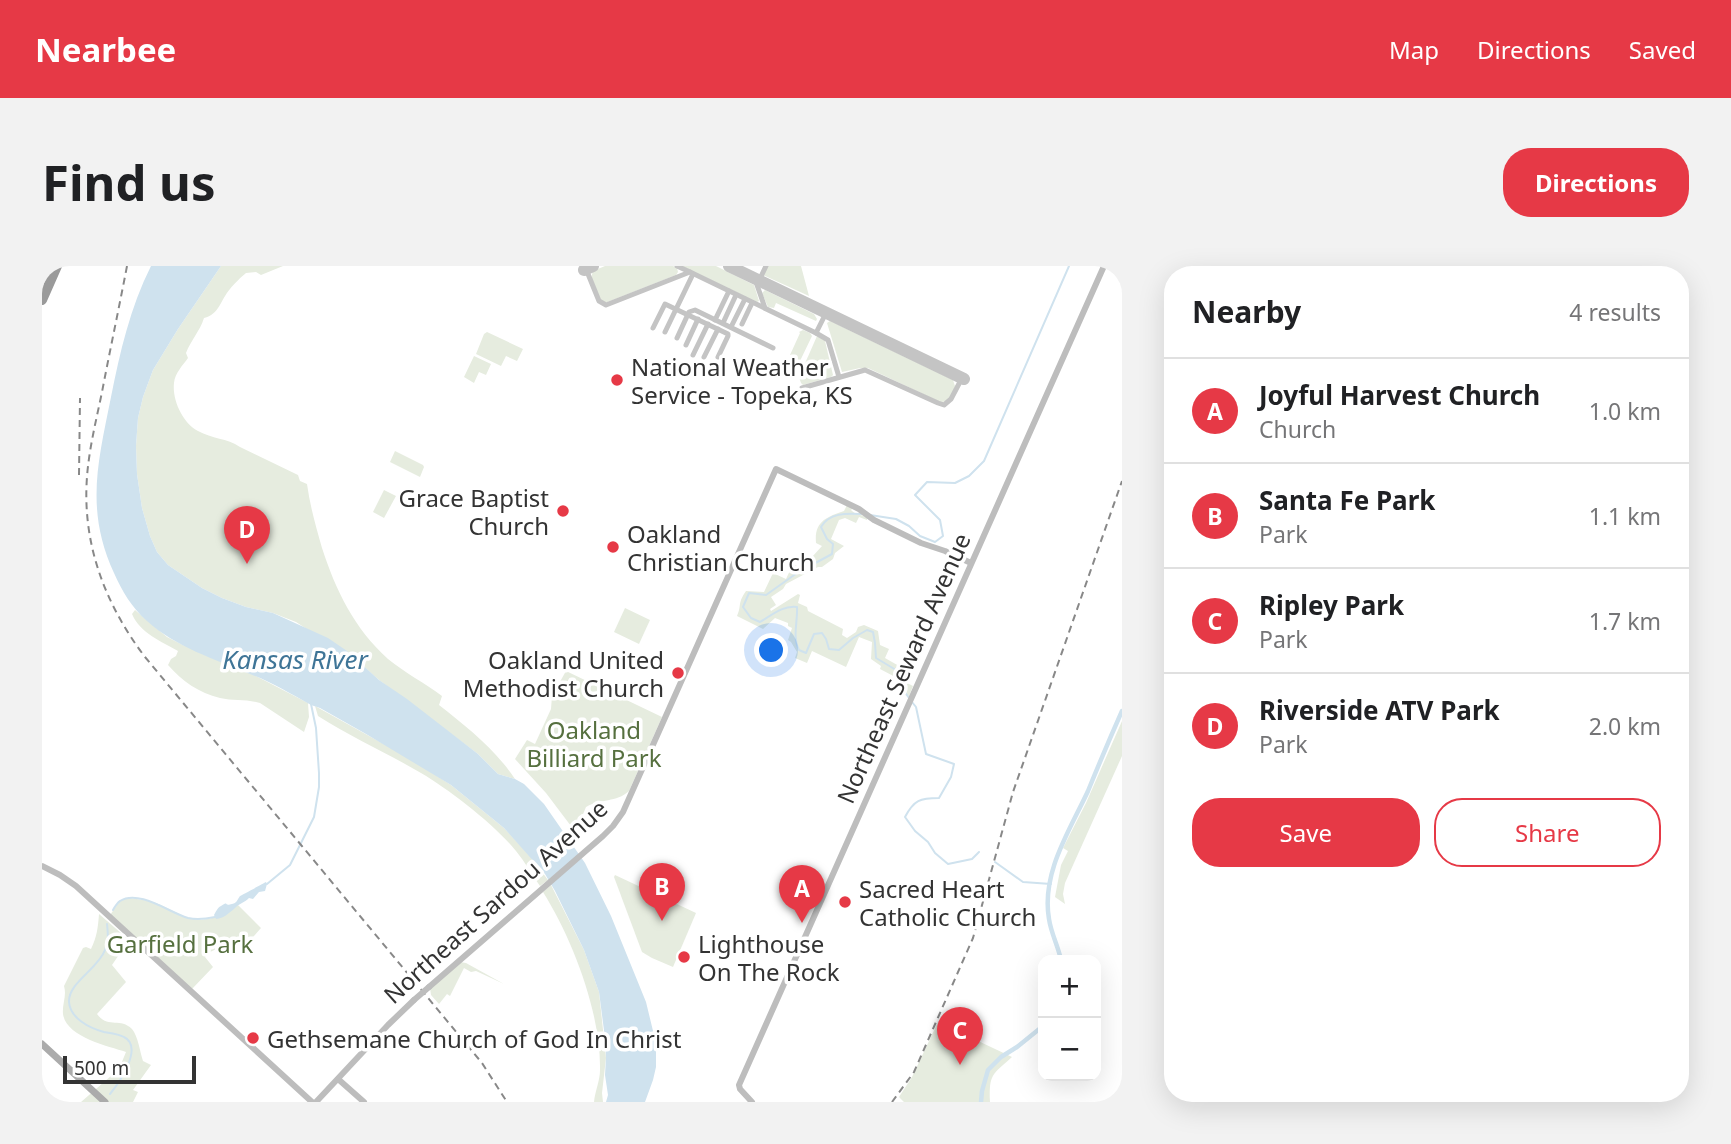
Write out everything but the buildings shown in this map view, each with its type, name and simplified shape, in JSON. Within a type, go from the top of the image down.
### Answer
[{"type":"highway","points":[[42,288],[54,266]]},
{"type":"highway","points":[[42,300],[54,266]]},
{"type":"main road","name":"Northeast Seward Avenue","points":[[752,1102],[739,1087],[1104,266]]},
{"type":"main road","name":"Northeast Sardou Avenue","points":[[339,1080],[414,1000],[613,826],[626,805],[776,469],[859,509],[874,520],[921,543],[971,563]]},
{"type":"main road","points":[[42,866],[76,886],[316,1102]]},
{"type":"main road","points":[[42,1044],[105,1102]]},
{"type":"main road","points":[[316,1102],[339,1080]]},
{"type":"main road","points":[[328,1093],[339,1080]]},
{"type":"main road","points":[[339,1080],[364,1102]]},
{"type":"main road","points":[[316,1102],[339,1085],[354,1093]]},
{"type":"green space","points":[[221,266],[283,266],[261,275],[256,272],[246,273],[230,289],[213,314],[204,318],[186,353],[188,358],[175,379],[175,397],[183,417],[198,431],[235,444],[298,475],[300,481],[307,484],[327,564],[340,594],[365,635],[388,659],[442,696],[439,705],[490,748],[515,779],[498,774],[478,754],[363,666],[296,622],[246,607],[202,588],[168,565],[157,552],[142,508],[137,474],[138,418],[153,370]]},
{"type":"green space","points":[[605,266],[673,266],[678,272],[605,303],[596,293],[592,279],[593,271]]},
{"type":"green space","points":[[682,266],[716,266],[754,285],[759,301],[757,302]]},
{"type":"green space","points":[[767,266],[801,266],[809,296],[763,275]]},
{"type":"green space","points":[[765,290],[814,314],[816,321],[776,303],[774,308],[768,307],[762,293]]},
{"type":"green space","points":[[830,321],[953,380],[955,386],[950,397],[940,402],[868,368],[842,372],[827,323]]},
{"type":"green space","points":[[803,330],[812,336],[800,361],[793,365],[790,355],[799,332]]},
{"type":"green space","points":[[487,332],[523,349],[517,361],[506,356],[501,366],[476,354]]},
{"type":"green space","points":[[817,336],[825,341],[833,375],[803,385],[799,377]]},
{"type":"green space","points":[[474,356],[491,364],[486,375],[479,372],[474,383],[464,377]]},
{"type":"green space","points":[[395,451],[423,465],[420,477],[390,462]]},
{"type":"green space","points":[[384,490],[396,496],[384,518],[373,512]]},
{"type":"green space","points":[[847,505],[867,520],[859,517],[856,523],[845,518],[839,520],[831,539],[844,546],[822,567],[786,584],[771,597],[776,605],[770,609],[771,611],[798,594],[798,603],[843,629],[842,635],[847,638],[864,625],[878,631],[880,645],[889,649],[885,658],[899,666],[905,682],[913,686],[909,696],[900,692],[898,685],[901,680],[880,669],[881,666],[871,659],[872,642],[859,637],[846,667],[812,651],[807,663],[795,658],[797,652],[788,640],[792,628],[788,623],[775,618],[763,629],[737,616],[746,591],[764,592],[773,573],[786,579],[793,564],[802,568],[822,546],[816,543],[819,525],[827,518],[844,511]]},
{"type":"green space","points":[[625,608],[650,620],[639,644],[614,632]]},
{"type":"green space","points":[[135,610],[167,637],[254,675],[308,703],[309,717],[304,732],[260,703],[212,696],[185,681],[168,665],[178,651],[140,627],[132,614]]},
{"type":"green space","name":"Oakland Billiard Park","points":[[566,671],[662,717],[629,791],[619,797],[586,807],[581,819],[583,831],[577,834],[546,793],[515,759],[527,740],[535,744],[551,709],[552,696]]},
{"type":"green space","points":[[315,706],[407,757],[451,785],[504,828],[548,880],[540,886],[507,841],[458,798],[421,773],[318,716]]},
{"type":"green space","points":[[1122,721],[1122,756],[1065,883],[1065,904],[1055,897],[1061,865],[1068,851],[1063,848]]},
{"type":"green space","points":[[615,875],[696,913],[673,967],[642,952]]},
{"type":"green space","points":[[551,885],[584,950],[599,992],[606,1058],[603,1102],[594,1102],[600,1070],[596,1025],[574,954],[543,892]]},
{"type":"green space","name":"Garfield Park","points":[[128,898],[153,902],[187,917],[200,919],[212,918],[238,905],[261,928],[245,946],[227,944],[208,953],[205,957],[213,967],[192,989],[110,915],[120,901]]},
{"type":"green space","points":[[99,914],[129,940],[112,965],[126,982],[97,1014],[105,1021],[123,1024],[132,1029],[143,1061],[151,1065],[133,1090],[138,1092],[133,1102],[81,1102],[119,1069],[126,1052],[80,1035],[66,1022],[63,1014],[64,986],[83,948],[91,949]]},
{"type":"green space","points":[[460,962],[504,984],[464,968],[450,996],[447,994],[439,1004],[431,995],[430,988]]},
{"type":"green space","points":[[938,1022],[1012,1057],[991,1080],[990,1102],[904,1102],[899,1097],[912,1077]]},
{"type":"water","name":"Kansas River","points":[[151,266],[221,266],[153,370],[138,418],[137,474],[142,508],[157,552],[168,565],[202,588],[246,607],[273,613],[328,638],[478,754],[498,774],[524,784],[544,804],[585,863],[611,916],[646,1002],[654,1035],[656,1067],[645,1102],[606,1102],[608,1095],[605,1038],[599,992],[584,950],[545,874],[504,828],[451,785],[366,734],[273,684],[196,652],[170,638],[142,616],[124,593],[105,550],[99,528],[97,486],[102,443],[122,347],[131,314]]},
{"type":"water","points":[[266,882],[265,891],[259,892],[253,899],[249,898],[216,919],[214,915],[220,907],[235,903],[240,896]]},
{"type":"waterway","points":[[870,515],[896,519],[920,536],[935,542],[943,536],[940,520],[915,495],[927,482],[955,483],[969,476],[984,461],[1069,266]]},
{"type":"waterway","points":[[861,514],[833,516],[824,522],[821,527],[833,544],[832,554],[797,573],[766,595],[749,593],[743,607],[751,618],[760,622],[782,609],[797,607],[796,640],[799,650],[806,653],[814,634],[822,633],[829,649],[839,650],[867,630],[873,632],[876,658],[896,670],[909,698]]},
{"type":"waterway","points":[[912,702],[916,707],[926,754],[954,764],[951,777],[939,798],[918,801],[905,817],[935,853],[948,864],[972,859],[979,852]]},
{"type":"waterway","points":[[267,884],[290,865],[314,817],[319,773],[316,728],[311,704]]},
{"type":"waterway","points":[[1059,955],[1049,919],[1049,885],[1053,869],[1122,711]]},
{"type":"waterway","points":[[995,862],[1023,882],[1051,884]]},
{"type":"waterway","points":[[113,910],[120,901],[136,898],[188,918],[215,917]]},
{"type":"waterway","points":[[107,924],[108,940],[105,950],[73,989],[69,1002],[70,1008],[81,1022],[122,1036],[130,1042],[132,1049],[128,1065],[110,1094]]},
{"type":"waterway","points":[[981,1102],[988,1070],[1038,1030]]},
{"type":"taxiway","points":[[677,266],[690,272]]},
{"type":"taxiway","points":[[765,308],[757,285],[766,266]]},
{"type":"taxiway","points":[[586,269],[599,301],[606,305],[690,272],[828,340],[839,377]]},
{"type":"taxiway","points":[[665,332],[693,274]]},
{"type":"taxiway","points":[[715,320],[729,291]]},
{"type":"taxiway","points":[[723,323],[736,295]]},
{"type":"taxiway","points":[[731,327],[745,299]]},
{"type":"taxiway","points":[[742,324],[752,303]]},
{"type":"taxiway","points":[[653,328],[665,304],[728,334],[718,357]]},
{"type":"taxiway","points":[[677,338],[689,312],[695,310],[773,348]]},
{"type":"taxiway","points":[[816,333],[826,313]]},
{"type":"taxiway","points":[[686,345],[698,319]]},
{"type":"taxiway","points":[[693,355],[708,324]]},
{"type":"taxiway","points":[[704,357],[718,329]]},
{"type":"taxiway","points":[[802,388],[865,370],[944,405],[951,399],[962,378]]},
{"type":"runway","points":[[584,270],[593,266]]},
{"type":"runway","points":[[729,266],[964,379]]},
{"type":"railway","points":[[127,266],[87,477],[88,526],[99,572],[108,594],[118,616],[145,657],[482,1063],[507,1102]]},
{"type":"railway","points":[[79,475],[80,398]]},
{"type":"railway","points":[[892,1102],[914,1072],[973,938],[1013,792],[1122,481]]},
{"type":"place","name":"National Weather Service - Topeka, KS","points":[[617,380]]},
{"type":"place","name":"Grace Baptist Church","points":[[563,511]]},
{"type":"place","name":"Oakland Christian Church","points":[[613,547]]},
{"type":"place","name":"Riverside ATV Park","points":[[247,564]]},
{"type":"place","name":"Oakland United Methodist Church","points":[[678,673]]},
{"type":"place","name":"Sacred Heart Catholic Church","points":[[845,902]]},
{"type":"place","name":"Santa Fe Park","points":[[662,921]]},
{"type":"place","name":"Joyful Harvest Church","points":[[802,923]]},
{"type":"place","name":"Lighthouse On The Rock","points":[[684,957]]},
{"type":"place","name":"Gethsemane Church of God In Christ","points":[[253,1038]]},
{"type":"place","name":"Ripley Park","points":[[960,1065]]}]
